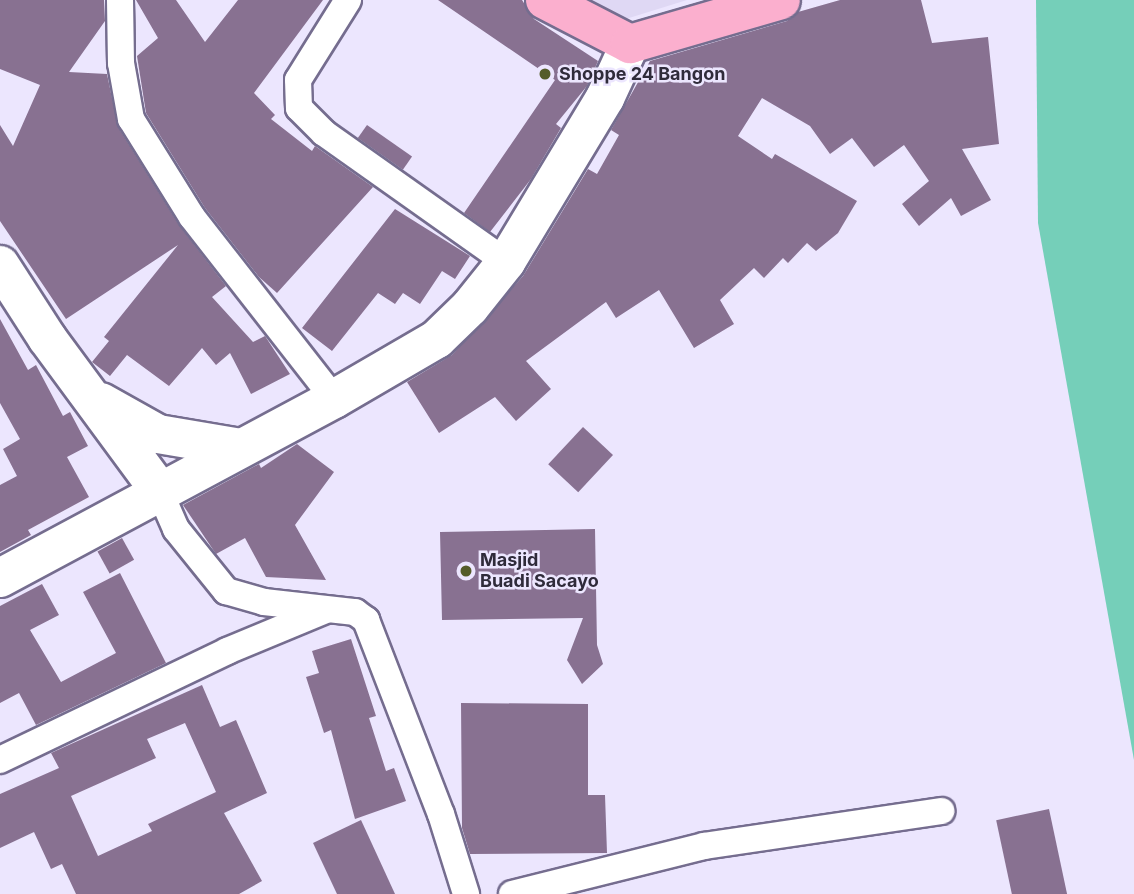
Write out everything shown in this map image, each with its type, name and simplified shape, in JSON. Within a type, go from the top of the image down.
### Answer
[{"type":"main road","points":[[545,0],[630,44],[781,0]]},
{"type":"main road","points":[[0,578],[334,399],[437,339],[470,307],[506,262],[606,98],[630,44]]},
{"type":"main road","points":[[0,265],[87,394],[159,491]]},
{"type":"main road","points":[[87,394],[159,434],[241,448]]},
{"type":"street","points":[[120,0],[121,63],[131,118],[192,217],[334,399]]},
{"type":"street","points":[[348,0],[298,80],[299,108],[345,149],[506,262]]},
{"type":"street","points":[[159,491],[176,529],[226,592],[240,598],[355,611],[370,628],[441,814],[466,894]]},
{"type":"street","points":[[0,760],[117,708],[227,651],[330,609]]},
{"type":"street","points":[[512,894],[704,846],[941,811]]},
{"type":"shaded area","points":[[584,0],[687,0],[613,23]]},
{"type":"shaded area","points":[[1036,0],[1134,0],[1134,760],[1038,223]]},
{"type":"building","points":[[0,0],[104,0],[105,21],[69,72],[107,74],[118,127],[179,225],[226,286],[212,297],[253,342],[265,336],[290,374],[251,394],[230,353],[216,365],[202,348],[169,386],[127,355],[110,376],[92,362],[109,341],[104,337],[178,245],[66,319],[0,221],[0,125],[13,146],[40,85],[0,69]]},
{"type":"building","points":[[136,0],[176,0],[205,42],[238,0],[323,0],[254,93],[275,115],[271,119],[312,151],[315,146],[373,187],[277,293],[259,277],[205,208],[146,113],[137,56],[158,38]]},
{"type":"building","points":[[438,0],[522,0],[534,19],[598,61],[587,86],[556,124],[561,128],[531,179],[490,232],[464,213],[555,80]]},
{"type":"building","points":[[840,0],[921,0],[932,43],[988,37],[999,144],[962,149],[991,200],[961,216],[951,198],[919,226],[902,204],[929,181],[904,145],[874,167],[852,138],[830,154],[810,126],[762,98],[738,136],[772,159],[775,154],[857,201],[838,233],[816,251],[807,243],[788,263],[783,258],[764,278],[754,268],[720,300],[734,324],[694,348],[659,290],[616,318],[606,302],[526,361],[551,389],[516,421],[495,397],[439,433],[407,382],[452,355],[523,276],[588,169],[597,174],[619,135],[611,130],[650,61],[787,21],[798,12]]},
{"type":"building","points":[[367,125],[412,157],[403,170],[358,138]]},
{"type":"building","points":[[395,209],[470,256],[455,279],[442,271],[420,304],[403,293],[395,304],[378,293],[332,351],[302,328]]},
{"type":"building","points":[[0,319],[28,370],[36,365],[63,416],[70,412],[88,446],[67,457],[89,497],[28,530],[31,535],[0,552],[0,485],[17,476],[3,449],[20,439],[0,403]]},
{"type":"building","points":[[583,427],[613,455],[578,492],[548,464]]},
{"type":"building","points":[[297,444],[334,472],[295,525],[326,580],[266,577],[245,538],[216,554],[183,505],[259,464],[261,468]]},
{"type":"building","points":[[595,529],[597,645],[603,664],[582,684],[567,660],[583,618],[442,620],[440,532]]},
{"type":"building","points":[[122,538],[134,560],[110,573],[98,552]]},
{"type":"building","points":[[120,573],[166,663],[36,725],[19,693],[0,703],[0,606],[42,584],[59,615],[30,630],[61,682],[116,653],[83,592]]},
{"type":"building","points":[[351,639],[376,716],[369,718],[386,771],[394,768],[406,801],[355,819],[331,730],[324,733],[306,677],[319,673],[312,651]]},
{"type":"building","points":[[202,685],[220,727],[236,720],[267,793],[224,813],[262,881],[239,894],[76,894],[62,864],[51,869],[34,832],[0,848],[0,794],[59,768],[51,753]],"holes":[[[185,723],[216,792],[148,824],[152,831],[98,856],[71,796],[156,758],[147,739]]]},
{"type":"building","points":[[461,703],[588,704],[588,795],[605,795],[607,853],[470,854],[462,828]]},
{"type":"building","points":[[1049,809],[1067,894],[1012,894],[996,820]]},
{"type":"building","points":[[361,820],[395,894],[337,894],[313,843]]},
{"type":"place","name":"Shoppe 24 Bangon","points":[[545,74]]},
{"type":"place","name":"Masjid Buadi Sacayo","points":[[466,571]]}]
